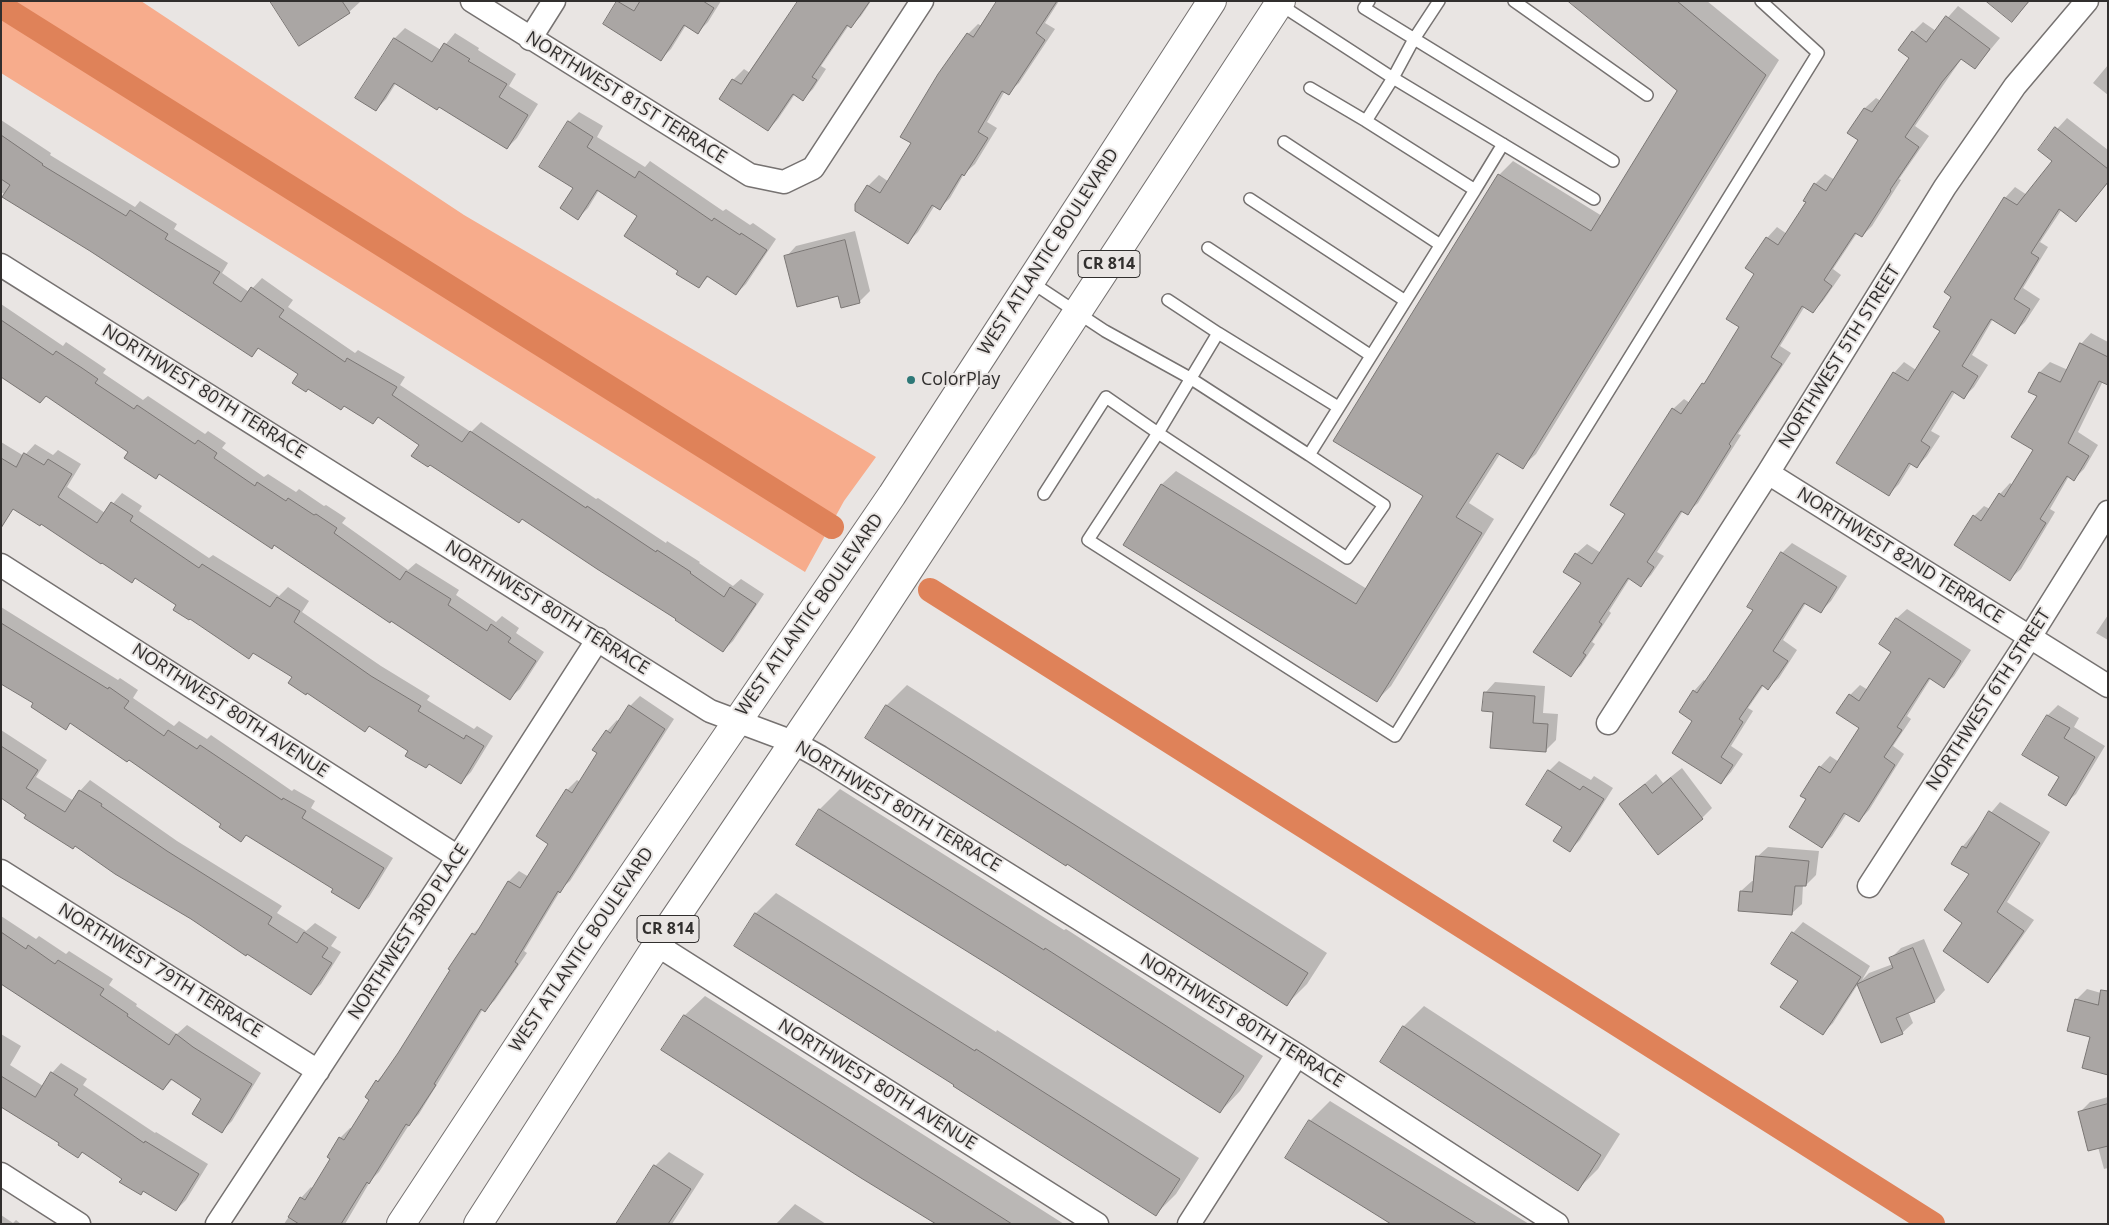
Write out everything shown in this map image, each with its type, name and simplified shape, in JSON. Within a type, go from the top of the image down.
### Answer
[{"type":"main road","name":"WEST ATLANTIC BOULEVARD","points":[[400,1224],[584,945],[892,495],[1212,1]]},
{"type":"main road","name":"CR 814","points":[[478,1224],[657,945],[864,638],[1280,3]]},
{"type":"street","name":"NORTHWEST 81ST TERRACE","points":[[472,1],[750,175],[784,182],[813,168],[922,1]]},
{"type":"street","points":[[530,39],[554,1]]},
{"type":"street","name":"NORTHWEST 5TH STREET","points":[[1608,723],[1768,473],[1945,187],[2015,86],[2086,1]]},
{"type":"street","name":"NORTHWEST 80TH TERRACE","points":[[1,264],[710,711],[793,742],[828,762],[1297,1055],[1557,1224]]},
{"type":"street","name":"NORTHWEST 82ND TERRACE","points":[[1768,473],[2108,686]]},
{"type":"street","name":"NORTHWEST 6TH STREET","points":[[1869,886],[2030,637],[2108,512]]},
{"type":"street","name":"NORTHWEST 80TH AVENUE","points":[[1,565],[458,857]]},
{"type":"street","name":"NORTHWEST 3RD PLACE","points":[[217,1224],[458,857],[598,639]]},
{"type":"street","name":"NORTHWEST 79TH TERRACE","points":[[1,870],[318,1071]]},
{"type":"street","name":"NORTHWEST 80TH AVENUE","points":[[657,945],[1097,1224]]},
{"type":"street","points":[[1189,1224],[1297,1055]]},
{"type":"street","points":[[1,1174],[79,1224]]},
{"type":"lane","points":[[1369,1],[1364,8],[1613,161]]},
{"type":"lane","points":[[1366,121],[1439,1]]},
{"type":"lane","points":[[1514,1],[1647,95]]},
{"type":"lane","points":[[1218,333],[1158,433],[1088,540],[1396,736],[1818,52],[1761,1]]},
{"type":"lane","points":[[1280,3],[1393,78],[1594,199]]},
{"type":"lane","points":[[1310,88],[1475,190]]},
{"type":"lane","points":[[1284,142],[1439,244]]},
{"type":"lane","points":[[1309,455],[1503,144]]},
{"type":"lane","points":[[1250,199],[1404,300]]},
{"type":"lane","points":[[1208,248],[1370,355]]},
{"type":"lane","points":[[1029,281],[1105,331],[1190,378],[1384,505],[1347,558],[1106,397],[1044,494]]},
{"type":"lane","points":[[1168,300],[1338,407]]},
{"type":"shaded area","points":[[1,1],[141,1],[464,215],[876,457],[844,501],[805,572],[1,73]]},
{"type":"building","points":[[270,1],[342,1],[350,13],[299,46]]},
{"type":"building","points":[[617,1],[634,11],[640,1],[703,1],[714,8],[698,34],[684,25],[661,61],[603,24]]},
{"type":"building","points":[[798,1],[870,1],[851,28],[847,25],[812,77],[817,80],[803,101],[793,94],[768,131],[719,99],[732,79],[741,84]]},
{"type":"building","points":[[997,1],[1057,1],[1036,33],[1045,40],[1009,95],[1002,91],[978,132],[988,138],[964,176],[962,174],[940,210],[932,205],[908,244],[855,211],[855,204],[867,185],[880,193],[911,143],[900,137],[938,74],[967,33],[973,37]]},
{"type":"building","points":[[1568,1],[1677,1],[1766,75],[1523,469],[1497,453],[1456,517],[1482,533],[1377,702],[1123,545],[1161,484],[1356,604],[1423,496],[1333,441],[1498,174],[1591,231],[1677,91]]},
{"type":"building","points":[[1986,1],[2029,1],[2012,22]]},
{"type":"building","points":[[1946,16],[1990,49],[1975,69],[1961,59],[1942,82],[1905,137],[1919,147],[1862,237],[1855,233],[1824,280],[1832,286],[1813,313],[1802,306],[1771,357],[1782,364],[1729,444],[1731,446],[1688,515],[1681,511],[1647,562],[1654,567],[1641,587],[1628,578],[1599,622],[1602,624],[1583,653],[1586,655],[1571,677],[1533,652],[1581,583],[1563,572],[1575,553],[1592,564],[1625,514],[1610,505],[1672,408],[1681,414],[1702,383],[1704,384],[1739,327],[1726,319],[1754,274],[1745,268],[1766,237],[1778,245],[1806,202],[1803,201],[1814,183],[1826,191],[1858,140],[1847,133],[1864,108],[1872,112],[1909,58],[1898,50],[1912,31],[1926,42]]},
{"type":"building","points":[[394,38],[432,62],[444,43],[470,59],[468,61],[507,84],[499,97],[528,115],[507,149],[439,107],[437,110],[394,83],[376,111],[355,98]]},
{"type":"building","points":[[568,121],[593,137],[587,147],[635,178],[639,171],[712,221],[714,218],[767,250],[736,295],[707,276],[699,288],[676,274],[678,271],[624,236],[637,216],[597,190],[578,220],[560,208],[573,188],[539,167]]},
{"type":"building","points":[[2055,127],[2108,169],[2108,182],[2076,222],[2059,209],[2031,253],[2039,258],[2014,299],[2030,309],[2015,334],[1991,319],[1962,366],[1978,376],[1964,399],[1952,391],[1921,441],[1930,447],[1917,468],[1909,463],[1889,496],[1836,463],[1893,372],[1908,381],[1940,331],[1933,327],[1951,297],[1944,292],[2004,197],[2017,205],[2052,161],[2038,150]]},
{"type":"building","points":[[1,135],[42,165],[126,216],[130,210],[168,234],[165,239],[220,272],[213,283],[241,302],[251,287],[284,310],[279,317],[345,362],[347,358],[397,387],[392,395],[462,442],[470,431],[586,508],[587,506],[656,552],[657,550],[691,572],[724,597],[730,587],[756,604],[723,652],[676,619],[522,519],[519,523],[430,465],[428,467],[411,456],[419,445],[378,417],[373,424],[344,406],[341,410],[308,389],[306,392],[292,383],[298,374],[258,348],[252,357],[90,251],[2,197],[10,185],[1,179]]},
{"type":"building","points":[[845,240],[860,303],[841,308],[838,296],[797,307],[784,256]]},
{"type":"building","points":[[1,320],[53,355],[56,351],[82,368],[98,379],[95,383],[134,409],[137,405],[195,444],[198,440],[217,453],[214,458],[255,486],[257,482],[286,501],[288,498],[314,515],[316,514],[337,528],[334,533],[400,580],[406,571],[451,599],[448,605],[487,631],[491,624],[511,638],[508,642],[536,661],[510,700],[391,621],[390,623],[274,545],[272,549],[159,474],[156,479],[124,458],[128,452],[46,396],[40,403],[1,377]]},
{"type":"building","points":[[2080,343],[2108,357],[2108,385],[2099,381],[2068,443],[2089,456],[2074,481],[2067,476],[2040,519],[2046,523],[2010,581],[1954,545],[1973,515],[1981,521],[1999,493],[2004,497],[2033,450],[2011,437],[2037,396],[2028,392],[2039,372],[2060,382]]},
{"type":"building","points":[[24,453],[44,465],[48,459],[72,474],[58,497],[97,523],[111,502],[133,516],[130,521],[199,568],[202,564],[270,607],[277,597],[300,611],[294,622],[371,676],[421,706],[418,711],[464,739],[466,735],[484,746],[461,784],[429,764],[426,768],[405,756],[408,751],[369,726],[365,732],[307,693],[306,695],[288,683],[292,677],[253,653],[249,659],[190,619],[173,610],[176,605],[135,578],[132,583],[41,524],[40,526],[13,509],[1,528],[1,458],[16,467]]},
{"type":"building","points":[[1781,552],[1837,587],[1821,613],[1804,603],[1773,651],[1788,661],[1768,690],[1762,685],[1739,719],[1743,722],[1721,757],[1733,765],[1721,784],[1672,753],[1692,721],[1679,712],[1693,690],[1697,693],[1753,610],[1747,607]]},
{"type":"building","points":[[1896,618],[1961,661],[1944,688],[1929,678],[1897,727],[1902,730],[1884,757],[1895,765],[1873,800],[1859,822],[1844,813],[1822,848],[1789,827],[1806,799],[1800,796],[1819,766],[1830,773],[1859,728],[1836,713],[1849,694],[1859,701],[1891,652],[1879,644]]},
{"type":"building","points":[[1,623],[108,689],[109,687],[129,701],[124,708],[164,736],[168,730],[197,749],[200,745],[282,800],[283,798],[306,811],[302,818],[384,868],[359,909],[331,892],[333,889],[246,835],[241,842],[219,827],[221,824],[129,760],[127,762],[70,723],[66,730],[31,707],[33,703],[1,684]]},
{"type":"building","points":[[1484,692],[1535,696],[1533,723],[1548,724],[1546,752],[1490,748],[1493,712],[1482,711]]},
{"type":"building","points":[[629,705],[665,729],[560,893],[558,891],[515,962],[518,964],[485,1012],[481,1009],[434,1084],[436,1085],[409,1126],[406,1124],[369,1184],[367,1182],[341,1224],[299,1224],[288,1217],[300,1197],[305,1200],[330,1159],[327,1157],[339,1137],[344,1140],[369,1100],[365,1097],[398,1053],[450,970],[448,969],[472,933],[475,935],[508,881],[520,888],[548,844],[536,836],[566,789],[572,793],[597,753],[592,750],[606,730],[610,733]]},
{"type":"building","points":[[886,705],[1308,973],[1287,1006],[1067,864],[1066,866],[865,738]]},
{"type":"building","points":[[2047,715],[2070,728],[2064,738],[2095,757],[2066,806],[2048,795],[2059,777],[2022,755]]},
{"type":"building","points":[[1,746],[38,770],[26,788],[65,812],[79,790],[102,804],[101,806],[167,851],[272,917],[268,924],[297,943],[304,932],[328,948],[322,957],[332,963],[311,995],[247,954],[246,956],[191,919],[115,874],[75,846],[73,849],[24,818],[26,815],[1,798]]},
{"type":"building","points":[[1548,770],[1580,790],[1583,786],[1604,799],[1570,852],[1553,841],[1562,827],[1526,805]]},
{"type":"building","points":[[1671,778],[1703,819],[1658,855],[1619,804],[1645,784],[1652,793]]},
{"type":"building","points":[[819,809],[1044,950],[1045,948],[1244,1076],[1220,1113],[997,970],[796,845]]},
{"type":"building","points":[[1989,811],[2040,843],[1997,912],[2024,931],[1988,983],[1943,951],[1962,923],[1944,910],[1969,874],[1951,864],[1962,846],[1966,848]]},
{"type":"building","points":[[1756,856],[1809,861],[1806,886],[1795,886],[1792,915],[1738,911],[1740,891],[1752,892]]},
{"type":"building","points":[[755,913],[975,1051],[976,1049],[1180,1179],[1156,1216],[734,946]]},
{"type":"building","points":[[1,932],[26,949],[28,945],[55,964],[58,960],[104,989],[100,995],[169,1045],[176,1034],[193,1047],[252,1084],[222,1133],[192,1114],[201,1099],[171,1079],[163,1090],[1,984]]},
{"type":"building","points":[[1792,932],[1861,977],[1823,1035],[1780,1007],[1798,981],[1771,964]]},
{"type":"building","points":[[1913,948],[1935,1002],[1896,1018],[1903,1034],[1881,1043],[1857,984],[1893,968],[1889,958]]},
{"type":"building","points":[[2101,990],[2108,991],[2108,1075],[2082,1068],[2090,1037],[2067,1031],[2075,999],[2098,1005]]},
{"type":"building","points":[[684,1015],[1012,1224],[936,1224],[861,1178],[661,1050]]},
{"type":"building","points":[[1403,1026],[1601,1155],[1578,1191],[1380,1062]]},
{"type":"building","points":[[51,1072],[78,1089],[74,1095],[144,1143],[145,1141],[199,1174],[176,1211],[143,1191],[141,1195],[119,1182],[122,1179],[82,1152],[78,1158],[58,1145],[59,1143],[1,1107],[1,1076],[35,1097]]},
{"type":"building","points":[[2108,1104],[2108,1146],[2088,1151],[2078,1112]]},
{"type":"building","points":[[1309,1120],[1477,1224],[1391,1224],[1285,1158]]},
{"type":"building","points":[[654,1165],[691,1189],[668,1224],[616,1224]]},
{"type":"waterway","points":[[1,6],[832,527]]},
{"type":"waterway","points":[[930,590],[1933,1224]]},
{"type":"place","name":"ColorPlay","points":[[911,380]]}]
